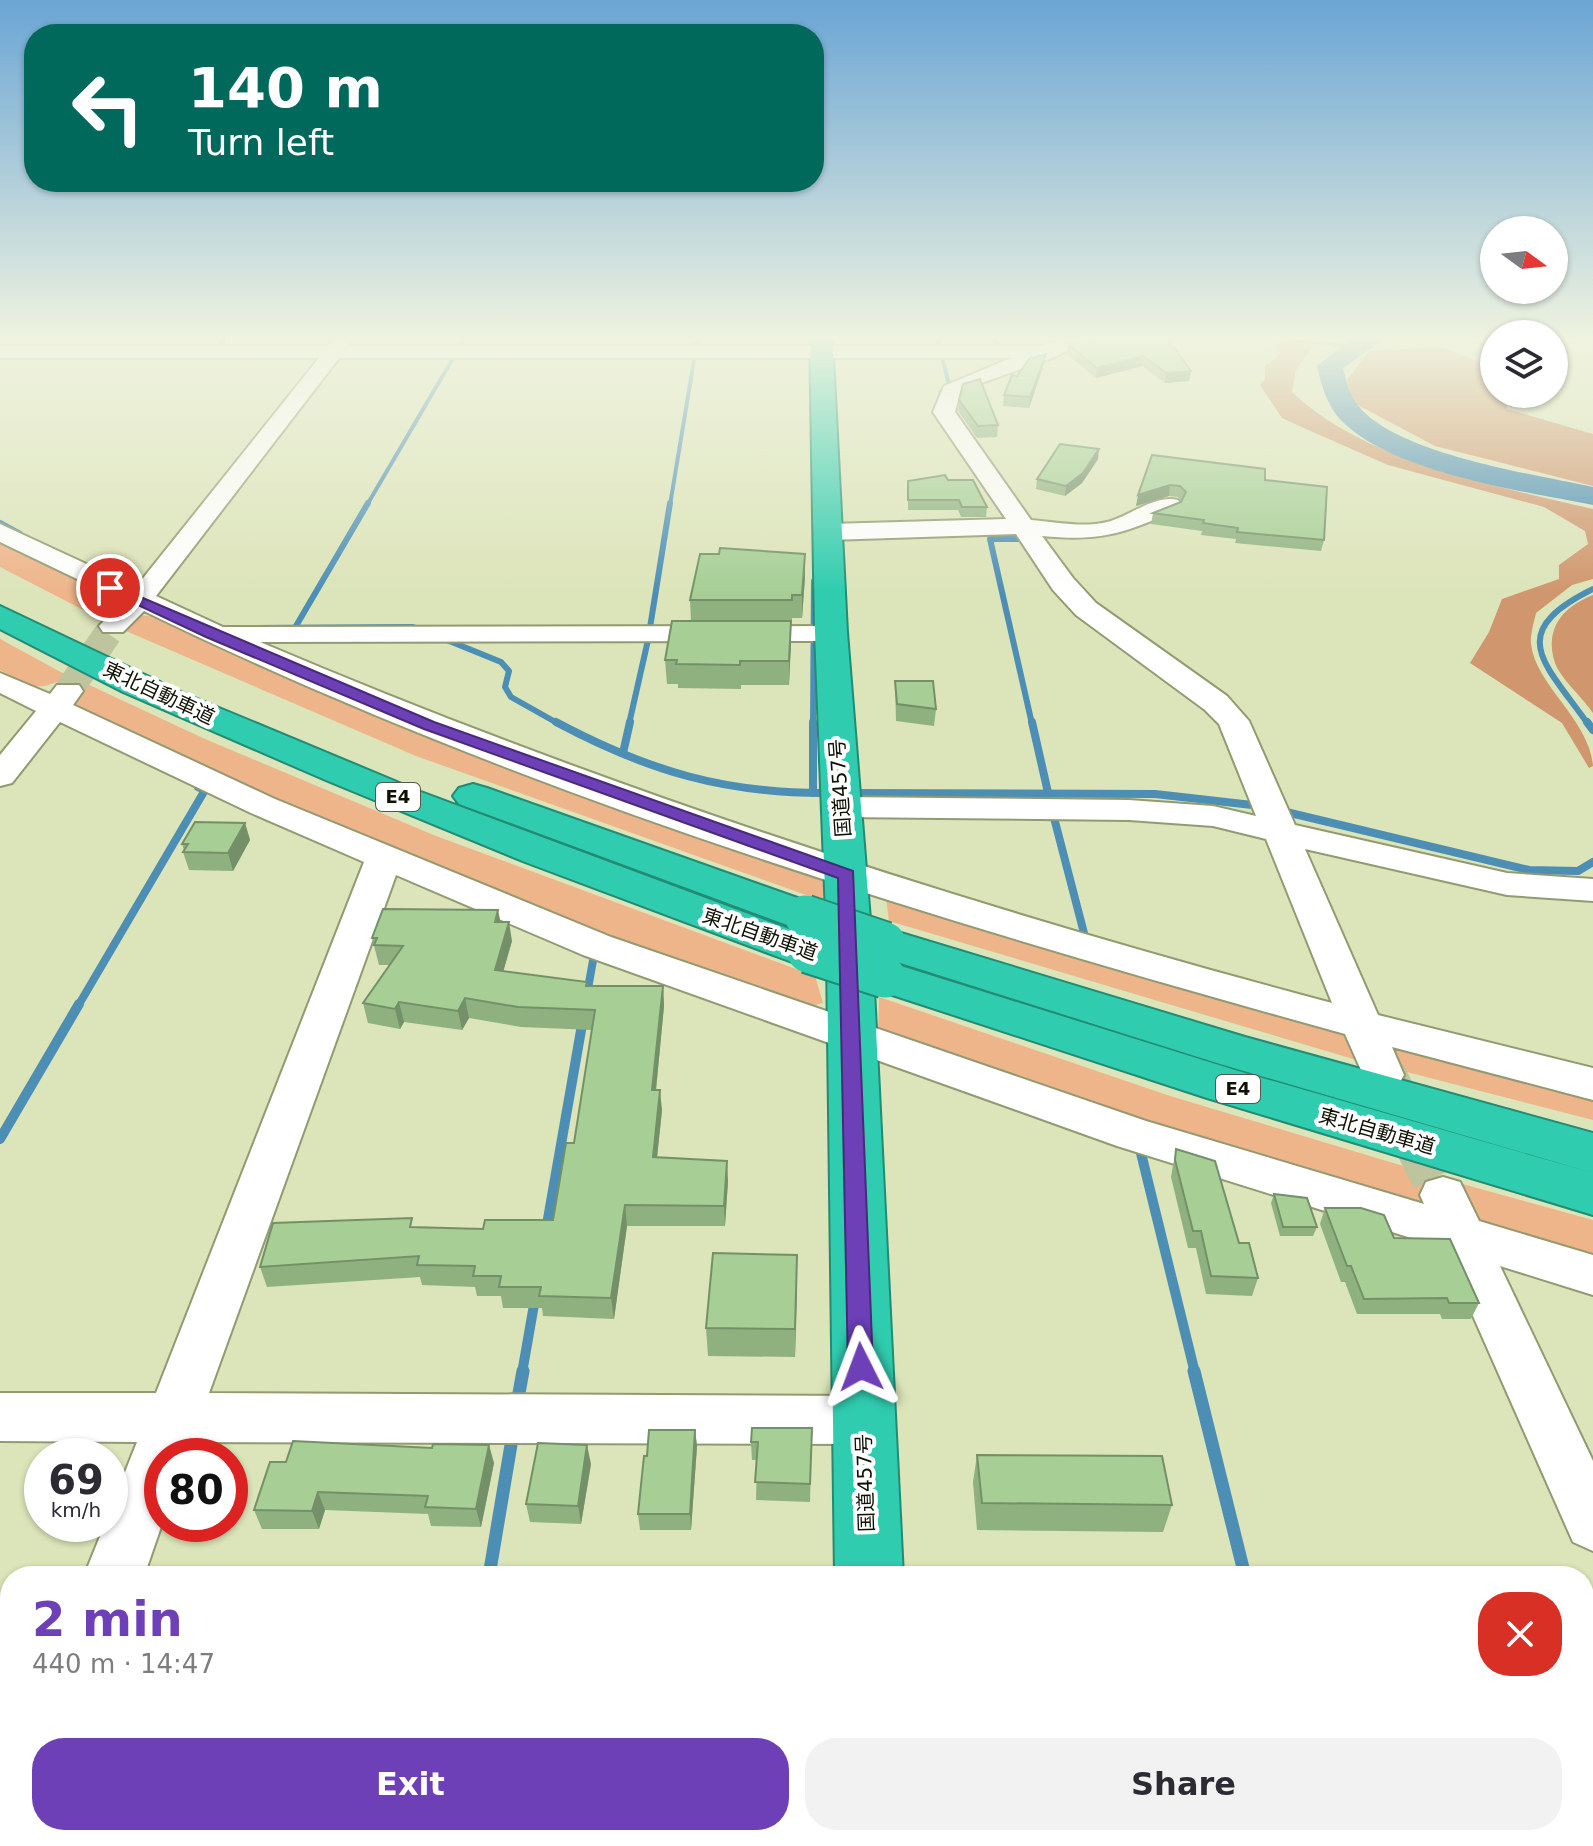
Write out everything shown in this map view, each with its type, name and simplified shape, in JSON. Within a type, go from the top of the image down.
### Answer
[{"type":"highway","name":"国道457号","points":[[825,422],[831,632],[840,807],[847,875],[869,1566]]},
{"type":"highway","name":"東北自動車道","points":[[0,585],[186,677],[380,760],[576,836],[807,934]]},
{"type":"highway","name":"東北自動車道","points":[[0,616],[157,695],[552,861],[807,934],[1225,1085],[1593,1194]]},
{"type":"highway","name":"東北自動車道","points":[[885,960],[1237,1052],[1593,1153]]},
{"type":"street","points":[[113,626],[138,602],[279,422]]},
{"type":"street","points":[[951,422],[1020,526],[1086,609],[1224,710],[1233,721],[1383,1075]]},
{"type":"street","points":[[829,532],[1020,526],[1076,532],[1110,530],[1169,505]]},
{"type":"street","points":[[0,532],[138,602],[429,725],[847,875],[1364,1027],[1593,1084]]},
{"type":"street","points":[[210,634],[831,632]]},
{"type":"street","points":[[0,682],[61,700],[384,857],[597,946],[1133,1134],[1454,1216],[1593,1275]]},
{"type":"street","points":[[0,776],[61,700]]},
{"type":"street","points":[[840,807],[1129,810],[1213,816],[1507,884],[1593,890]]},
{"type":"street","points":[[118,1566],[384,857]]},
{"type":"street","points":[[1454,1216],[1593,1523]]},
{"type":"street","points":[[0,1417],[863,1420]]},
{"type":"shaded area","points":[[1291,422],[1332,422],[1356,437],[1434,468],[1593,509],[1593,579],[1572,585],[1536,613],[1531,640],[1542,674],[1583,734],[1593,766],[1589,768],[1562,723],[1470,663],[1489,632],[1502,599],[1559,579],[1559,565],[1588,544],[1585,531],[1544,507],[1388,465]]},
{"type":"shaded area","points":[[1390,422],[1552,422],[1593,434],[1593,486],[1435,446]]},
{"type":"shaded area","points":[[0,540],[128,604],[118,616],[103,620],[0,567]]},
{"type":"shaded area","points":[[1593,595],[1593,713],[1558,669],[1552,639],[1554,629],[1565,613]]},
{"type":"shaded area","points":[[135,615],[151,616],[426,735],[828,878],[834,905],[416,756],[119,628]]},
{"type":"shaded area","points":[[0,639],[68,676],[49,685],[34,686],[10,676],[0,670]]},
{"type":"shaded area","points":[[85,683],[205,739],[436,836],[815,976],[823,1003],[797,1010],[386,850],[71,708],[67,702]]},
{"type":"shaded area","points":[[886,897],[1347,1028],[1370,1064],[889,921]]},
{"type":"shaded area","points":[[879,997],[1170,1096],[1420,1171],[1435,1202],[1420,1216],[878,1036]]},
{"type":"shaded area","points":[[1389,1043],[1593,1089],[1593,1120],[1395,1069]]},
{"type":"shaded area","points":[[1455,1182],[1593,1220],[1593,1264],[1474,1222]]},
{"type":"building","points":[[975,422],[997,422],[998,425],[978,426]]},
{"type":"building","points":[[1060,444],[1099,449],[1083,473],[1066,486],[1037,479]]},
{"type":"building","points":[[1152,455],[1265,469],[1265,480],[1327,487],[1324,540],[1237,532],[1238,528],[1203,523],[1204,520],[1153,513],[1181,502],[1186,492],[1180,486],[1170,485],[1138,495]]},
{"type":"building","points":[[945,475],[948,480],[973,480],[987,507],[962,507],[959,500],[908,500],[908,481]]},
{"type":"building","points":[[720,548],[805,554],[802,595],[792,595],[792,600],[690,600],[700,554],[719,554]]},
{"type":"building","points":[[672,621],[791,621],[789,661],[740,661],[740,665],[676,664],[677,660],[665,660]]},
{"type":"building","points":[[895,681],[933,681],[936,709],[897,704]]},
{"type":"building","points":[[195,822],[245,823],[228,853],[183,852],[188,844],[182,844]]},
{"type":"building","points":[[383,909],[498,910],[495,922],[509,922],[495,970],[587,982],[586,986],[663,986],[652,1090],[660,1090],[653,1157],[727,1161],[724,1206],[625,1205],[611,1298],[539,1296],[541,1287],[499,1287],[501,1276],[473,1276],[475,1266],[417,1265],[419,1256],[260,1267],[273,1223],[412,1218],[410,1227],[483,1229],[485,1220],[553,1220],[566,1143],[574,1143],[595,1010],[518,1007],[465,998],[458,1011],[399,1002],[395,1009],[363,1003],[403,946],[374,945],[377,938],[372,938]]},
{"type":"building","points":[[1176,1149],[1215,1161],[1239,1243],[1249,1243],[1258,1278],[1211,1276],[1201,1231],[1193,1231],[1175,1160]]},
{"type":"building","points":[[1274,1194],[1307,1198],[1317,1227],[1283,1227]]},
{"type":"building","points":[[1325,1208],[1361,1208],[1384,1215],[1394,1238],[1450,1239],[1479,1303],[1449,1303],[1447,1298],[1364,1299],[1351,1266],[1347,1266]]},
{"type":"building","points":[[713,1253],[797,1255],[795,1329],[706,1328]]},
{"type":"building","points":[[752,1428],[812,1428],[810,1484],[755,1482],[758,1442],[751,1442]]},
{"type":"building","points":[[649,1430],[695,1430],[690,1514],[638,1514]]},
{"type":"building","points":[[293,1441],[432,1448],[433,1444],[489,1445],[476,1509],[425,1507],[428,1496],[318,1492],[312,1511],[254,1510],[270,1462],[286,1462]]},
{"type":"building","points":[[538,1443],[587,1445],[578,1506],[526,1504]]},
{"type":"building","points":[[977,1455],[1162,1456],[1172,1505],[982,1503]]},
{"type":"waterway","points":[[367,505],[416,422]]},
{"type":"waterway","points":[[670,505],[684,422]]},
{"type":"waterway","points":[[1361,422],[1396,444],[1428,456],[1499,476],[1593,496]]},
{"type":"waterway","points":[[296,626],[368,503]]},
{"type":"waterway","points":[[629,724],[648,640],[670,503]]},
{"type":"waterway","points":[[0,523],[20,534]]},
{"type":"waterway","points":[[1024,539],[990,539],[1032,724]]},
{"type":"waterway","points":[[813,724],[814,581]]},
{"type":"waterway","points":[[1588,724],[1547,666],[1541,650],[1541,635],[1548,620],[1565,605],[1593,589]]},
{"type":"waterway","points":[[240,628],[413,627],[422,630]]},
{"type":"waterway","points":[[442,638],[501,662],[509,671],[505,687],[511,697],[559,724]]},
{"type":"waterway","points":[[556,722],[623,754],[688,776],[756,789],[813,793]]},
{"type":"waterway","points":[[623,753],[630,722]]},
{"type":"waterway","points":[[1032,722],[1048,794]]},
{"type":"waterway","points":[[1587,722],[1593,730]]},
{"type":"waterway","points":[[813,724],[813,793]]},
{"type":"waterway","points":[[78,1006],[205,790],[198,787]]},
{"type":"waterway","points":[[813,793],[830,793]]},
{"type":"waterway","points":[[852,793],[1048,794]]},
{"type":"waterway","points":[[1048,794],[1155,794],[1261,806]]},
{"type":"waterway","points":[[1052,810],[1085,937]]},
{"type":"waterway","points":[[1282,811],[1529,870],[1578,871],[1593,862]]},
{"type":"waterway","points":[[587,994],[594,955]]},
{"type":"waterway","points":[[0,1139],[79,1004]]},
{"type":"waterway","points":[[546,1230],[583,1019]]},
{"type":"waterway","points":[[1139,1145],[1195,1373]]},
{"type":"waterway","points":[[522,1373],[535,1299]]},
{"type":"waterway","points":[[517,1404],[523,1371]]},
{"type":"waterway","points":[[1194,1371],[1243,1566]]},
{"type":"waterway","points":[[491,1566],[513,1433]]},
{"type":"tunnel","points":[[68,691],[113,626]]},
{"type":"tunnel","points":[[1383,1075],[1443,1195]]},
{"type":"route","points":[[110,588],[210,634],[429,725],[847,875],[850,1066],[861,1367]]}]
